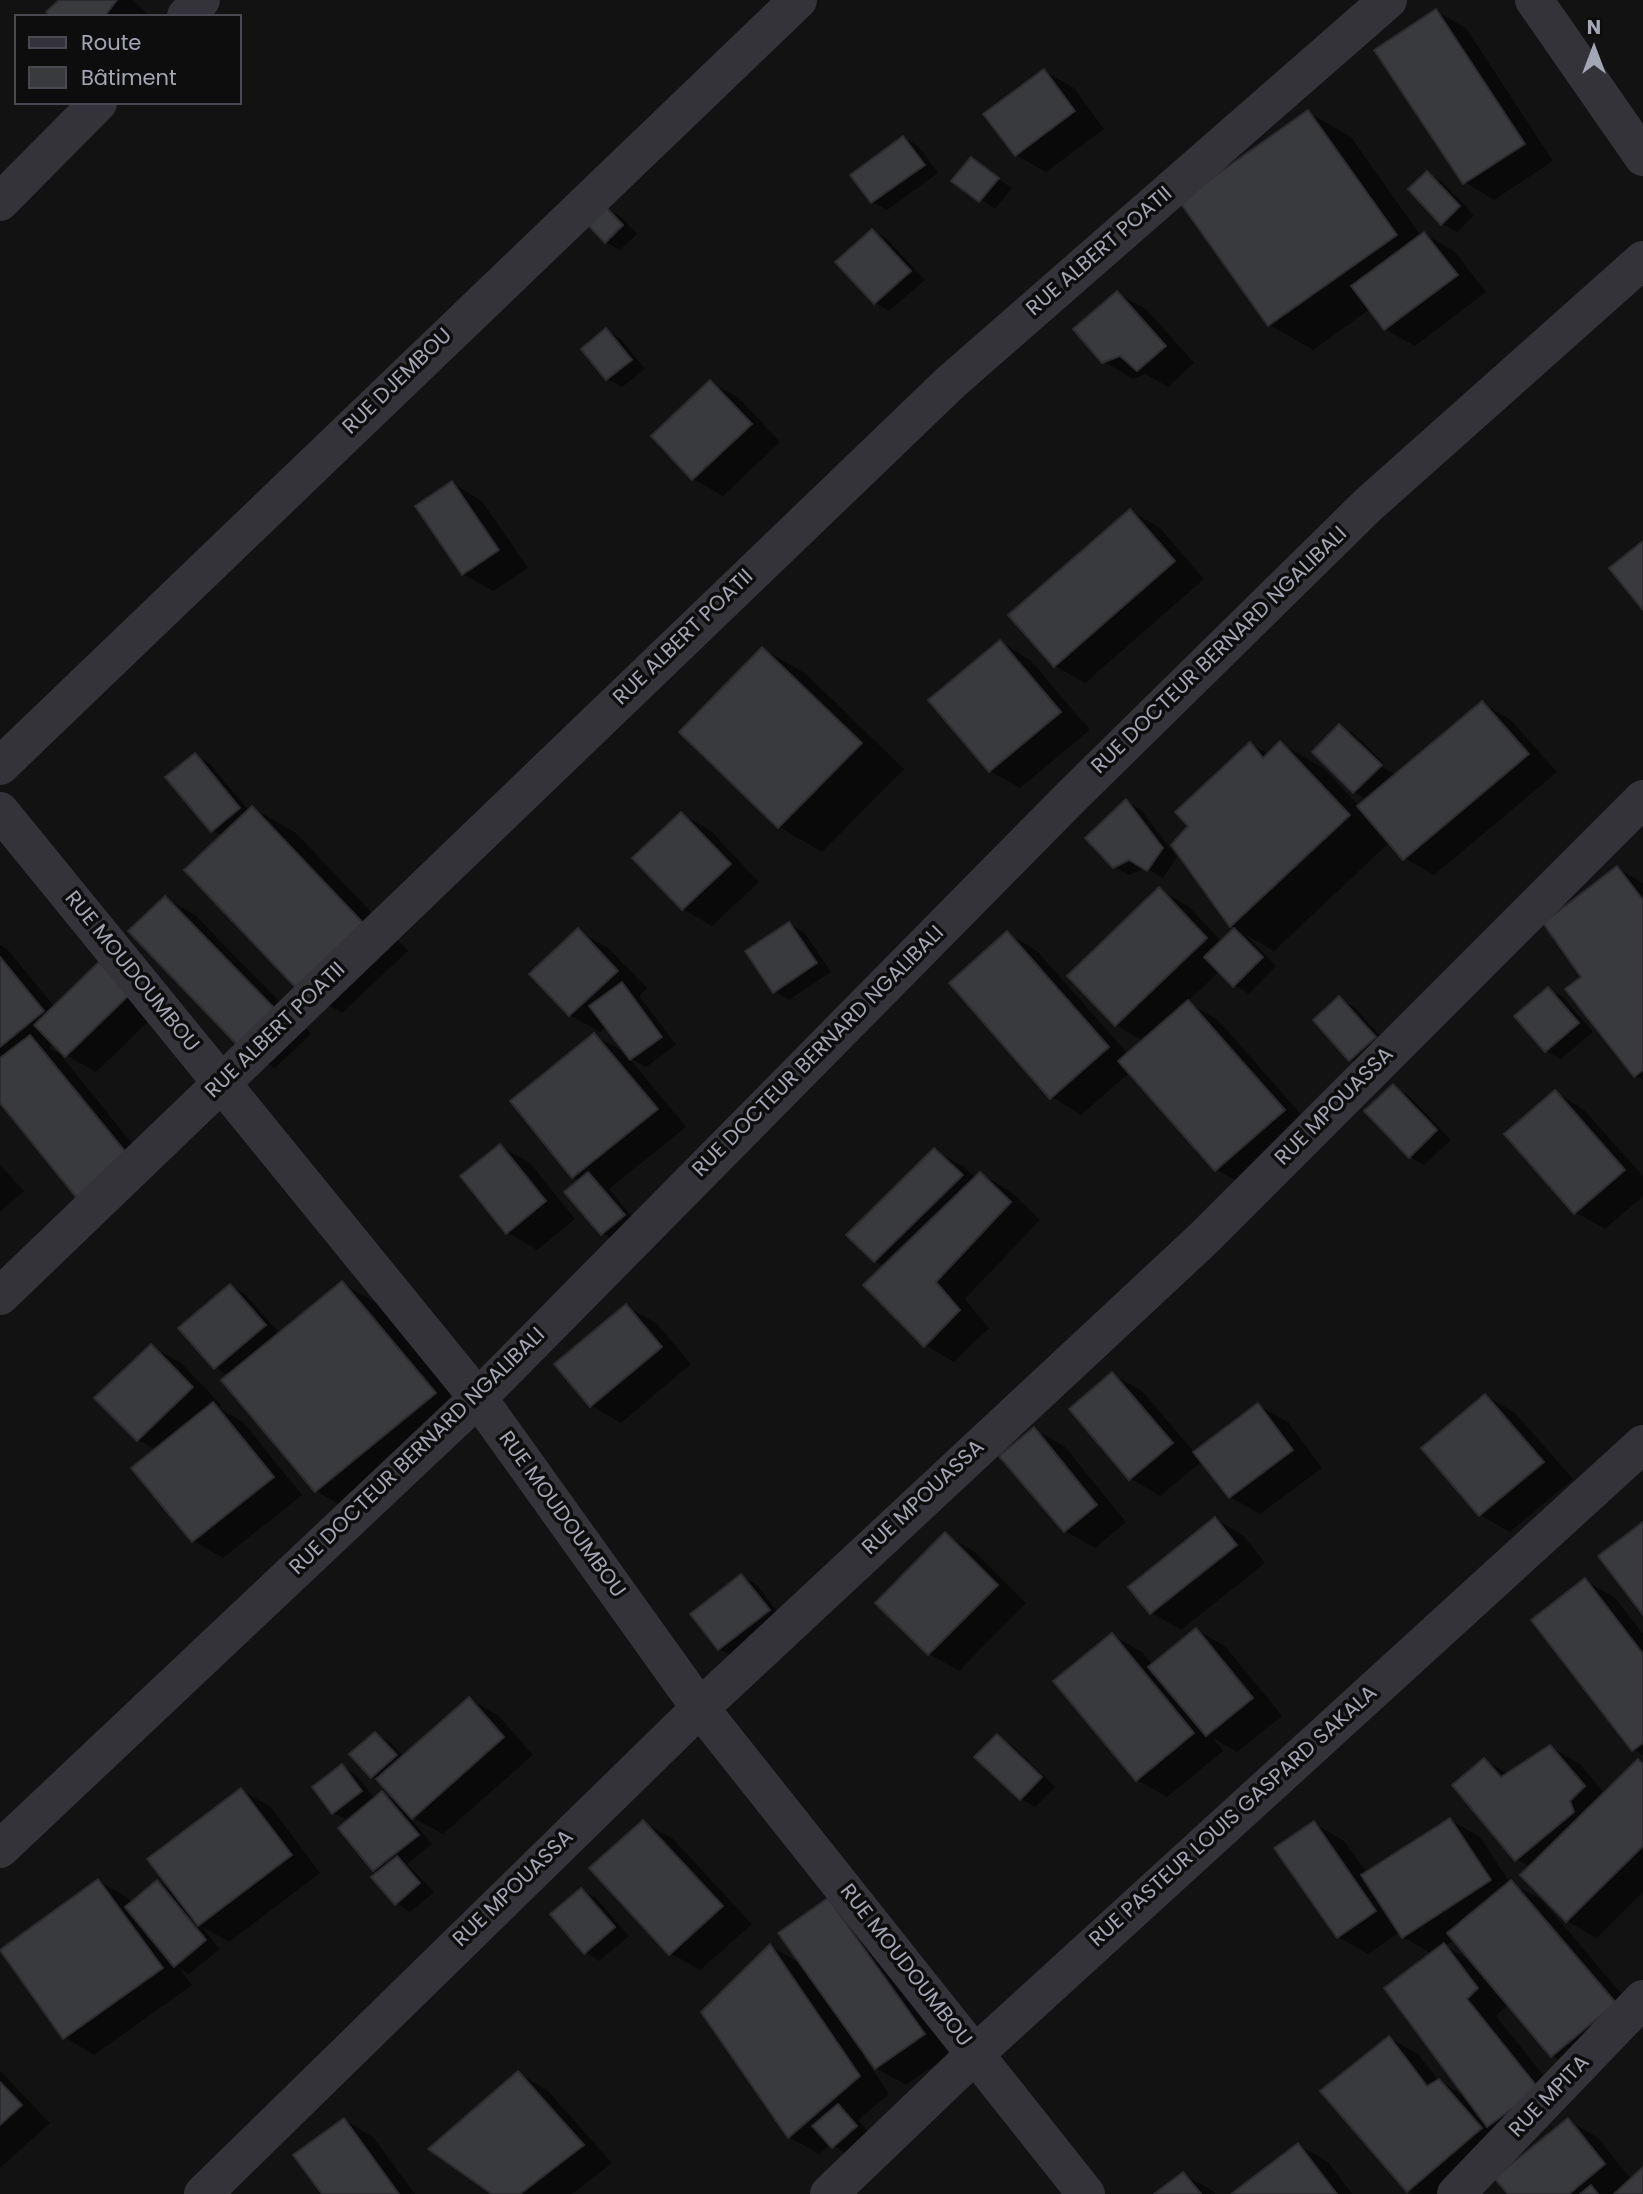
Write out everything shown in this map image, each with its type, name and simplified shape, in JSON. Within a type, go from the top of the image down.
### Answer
[{"type":"street","points":[[188,14],[201,0]]},
{"type":"street","name":"RUE DJEMBOU","points":[[0,766],[798,0]]},
{"type":"street","name":"RUE ALBERT POATII","points":[[0,1296],[950,382],[1388,0]]},
{"type":"street","points":[[1534,0],[1643,157]]},
{"type":"street","points":[[0,202],[96,105]]},
{"type":"street","name":"RUE DOCTEUR BERNARD NGALIBALI","points":[[0,1849],[478,1398],[1070,797],[1368,505],[1643,260]]},
{"type":"street","name":"RUE MPOUASSA","points":[[203,2194],[700,1708],[1204,1238],[1643,799]]},
{"type":"street","name":"RUE MOUDOUMBOU","points":[[0,811],[478,1398],[700,1708],[1086,2194]]},
{"type":"street","name":"RUE PASTEUR LOUIS GASPARD SAKALA","points":[[829,2194],[975,2054],[1643,1444]]},
{"type":"street","name":"RUE MPITA","points":[[1456,2194],[1643,1999]]},
{"type":"building","points":[[59,0],[117,0],[106,14],[46,12]]},
{"type":"building","points":[[1436,9],[1525,144],[1463,184],[1374,50]]},
{"type":"building","points":[[1044,69],[1075,111],[1015,156],[983,114]]},
{"type":"building","points":[[1308,110],[1397,235],[1268,326],[1179,201]]},
{"type":"building","points":[[903,136],[925,165],[871,203],[850,175]]},
{"type":"building","points":[[971,157],[999,178],[979,202],[951,181]]},
{"type":"building","points":[[1427,171],[1460,206],[1441,225],[1408,189]]},
{"type":"building","points":[[605,206],[623,225],[605,243],[587,224]]},
{"type":"building","points":[[872,229],[911,271],[874,304],[835,262]]},
{"type":"building","points":[[1424,232],[1458,275],[1384,330],[1351,286]]},
{"type":"building","points":[[1117,291],[1166,346],[1137,371],[1120,356],[1102,363],[1073,329]]},
{"type":"building","points":[[606,328],[632,360],[606,380],[581,349]]},
{"type":"building","points":[[710,380],[752,424],[692,480],[651,436]]},
{"type":"building","points":[[452,481],[499,550],[462,575],[415,506]]},
{"type":"building","points":[[1130,509],[1175,561],[1054,667],[1008,615]]},
{"type":"building","points":[[1643,541],[1643,610],[1609,568]]},
{"type":"building","points":[[1000,640],[1061,712],[989,772],[928,700]]},
{"type":"building","points":[[762,647],[862,743],[778,828],[679,732]]},
{"type":"building","points":[[1482,701],[1529,754],[1403,860],[1357,806]]},
{"type":"building","points":[[1339,724],[1382,765],[1353,793],[1312,752]]},
{"type":"building","points":[[1280,741],[1350,815],[1230,927],[1171,845],[1188,826],[1175,812],[1250,742],[1263,758]]},
{"type":"building","points":[[195,753],[240,808],[211,832],[165,777]]},
{"type":"building","points":[[1126,799],[1163,848],[1147,871],[1129,860],[1113,868],[1085,838]]},
{"type":"building","points":[[252,806],[366,926],[298,990],[184,870]]},
{"type":"building","points":[[681,812],[731,864],[682,910],[632,858]]},
{"type":"building","points":[[1617,866],[1643,900],[1643,1070],[1634,1077],[1565,989],[1581,977],[1543,923]]},
{"type":"building","points":[[1159,887],[1207,938],[1115,1026],[1067,976]]},
{"type":"building","points":[[165,896],[282,1016],[244,1052],[128,931]]},
{"type":"building","points":[[789,922],[817,963],[773,993],[745,951]]},
{"type":"building","points":[[578,928],[618,971],[569,1016],[529,974]]},
{"type":"building","points":[[1234,928],[1263,957],[1233,987],[1204,957]]},
{"type":"building","points":[[1007,931],[1109,1047],[1050,1099],[949,983]]},
{"type":"building","points":[[0,957],[44,1011],[0,1047]]},
{"type":"building","points":[[99,962],[130,994],[65,1057],[34,1025]]},
{"type":"building","points":[[622,982],[662,1037],[630,1060],[589,1006]]},
{"type":"building","points":[[1548,987],[1579,1023],[1545,1052],[1514,1016]]},
{"type":"building","points":[[1339,996],[1376,1037],[1349,1061],[1313,1020]]},
{"type":"building","points":[[1188,1000],[1285,1110],[1215,1171],[1118,1061]]},
{"type":"building","points":[[594,1033],[658,1109],[572,1178],[510,1101]]},
{"type":"building","points":[[30,1035],[128,1155],[76,1197],[0,1103],[0,1058]]},
{"type":"building","points":[[1393,1084],[1437,1130],[1409,1158],[1364,1111]]},
{"type":"building","points":[[1555,1090],[1625,1170],[1574,1214],[1504,1134]]},
{"type":"building","points":[[500,1144],[546,1201],[506,1234],[460,1176]]},
{"type":"building","points":[[934,1148],[963,1175],[874,1262],[846,1235]]},
{"type":"building","points":[[588,1172],[625,1215],[601,1235],[564,1192]]},
{"type":"building","points":[[980,1172],[1011,1202],[936,1282],[960,1310],[924,1347],[863,1285]]},
{"type":"building","points":[[342,1281],[436,1393],[315,1492],[221,1380]]},
{"type":"building","points":[[230,1284],[266,1325],[214,1369],[178,1328]]},
{"type":"building","points":[[626,1304],[662,1347],[590,1407],[554,1364]]},
{"type":"building","points":[[151,1344],[193,1387],[137,1441],[94,1398]]},
{"type":"building","points":[[1112,1372],[1173,1443],[1129,1480],[1069,1409]]},
{"type":"building","points":[[1485,1394],[1544,1462],[1479,1516],[1421,1448]]},
{"type":"building","points":[[213,1402],[274,1477],[192,1542],[131,1468]]},
{"type":"building","points":[[1258,1403],[1293,1450],[1229,1498],[1193,1452]]},
{"type":"building","points":[[1034,1427],[1097,1505],[1064,1532],[999,1456]]},
{"type":"building","points":[[1215,1517],[1237,1545],[1150,1614],[1128,1587]]},
{"type":"building","points":[[1643,1522],[1643,1615],[1598,1556]]},
{"type":"building","points":[[945,1532],[998,1585],[928,1655],[875,1603]]},
{"type":"building","points":[[741,1574],[770,1610],[718,1650],[690,1614]]},
{"type":"building","points":[[1585,1578],[1643,1654],[1643,1743],[1632,1751],[1531,1620]]},
{"type":"building","points":[[1196,1628],[1253,1698],[1206,1736],[1148,1667]]},
{"type":"building","points":[[1112,1633],[1194,1733],[1136,1781],[1053,1681]]},
{"type":"building","points":[[469,1697],[504,1737],[412,1819],[376,1779]]},
{"type":"building","points":[[375,1732],[397,1755],[371,1778],[349,1754]]},
{"type":"building","points":[[997,1734],[1042,1777],[1020,1800],[974,1757]]},
{"type":"building","points":[[1550,1745],[1585,1786],[1570,1801],[1574,1812],[1515,1861],[1452,1785],[1484,1758],[1501,1777]]},
{"type":"building","points":[[1638,1759],[1643,1764],[1643,1846],[1566,1922],[1520,1875]]},
{"type":"building","points":[[342,1764],[362,1791],[332,1814],[312,1787]]},
{"type":"building","points":[[241,1788],[292,1855],[198,1926],[147,1859]]},
{"type":"building","points":[[382,1791],[419,1835],[373,1871],[338,1828]]},
{"type":"building","points":[[1450,1818],[1491,1880],[1402,1938],[1361,1875]]},
{"type":"building","points":[[643,1820],[723,1906],[669,1955],[589,1868]]},
{"type":"building","points":[[1314,1821],[1376,1911],[1337,1938],[1274,1848]]},
{"type":"building","points":[[397,1856],[420,1883],[395,1905],[371,1877]]},
{"type":"building","points":[[98,1879],[163,1968],[63,2039],[0,1950]]},
{"type":"building","points":[[157,1880],[206,1940],[174,1967],[125,1907]]},
{"type":"building","points":[[1511,1880],[1616,2003],[1551,2057],[1447,1933]]},
{"type":"building","points":[[581,1888],[615,1927],[584,1954],[550,1914]]},
{"type":"building","points":[[828,1898],[925,2034],[875,2069],[778,1933]]},
{"type":"building","points":[[1444,1943],[1478,1988],[1467,1999],[1539,2089],[1487,2127],[1384,1988]]},
{"type":"building","points":[[770,1944],[860,2076],[788,2138],[701,2012]]},
{"type":"building","points":[[1389,2036],[1427,2086],[1439,2079],[1482,2128],[1407,2192],[1320,2091]]},
{"type":"building","points":[[518,2071],[584,2145],[520,2194],[492,2194],[428,2149]]},
{"type":"building","points":[[0,2082],[22,2105],[0,2125]]},
{"type":"building","points":[[838,2104],[857,2126],[832,2148],[812,2126]]},
{"type":"building","points":[[344,2118],[399,2194],[322,2194],[293,2155]]},
{"type":"building","points":[[1568,2118],[1605,2164],[1569,2194],[1508,2194],[1494,2178]]},
{"type":"building","points":[[1298,2143],[1337,2194],[1231,2194]]},
{"type":"building","points":[[1643,2167],[1643,2194],[1614,2194]]},
{"type":"building","points":[[1183,2172],[1201,2194],[1154,2194]]},
{"type":"building","points":[[1591,2185],[1598,2194],[1580,2194]]}]
